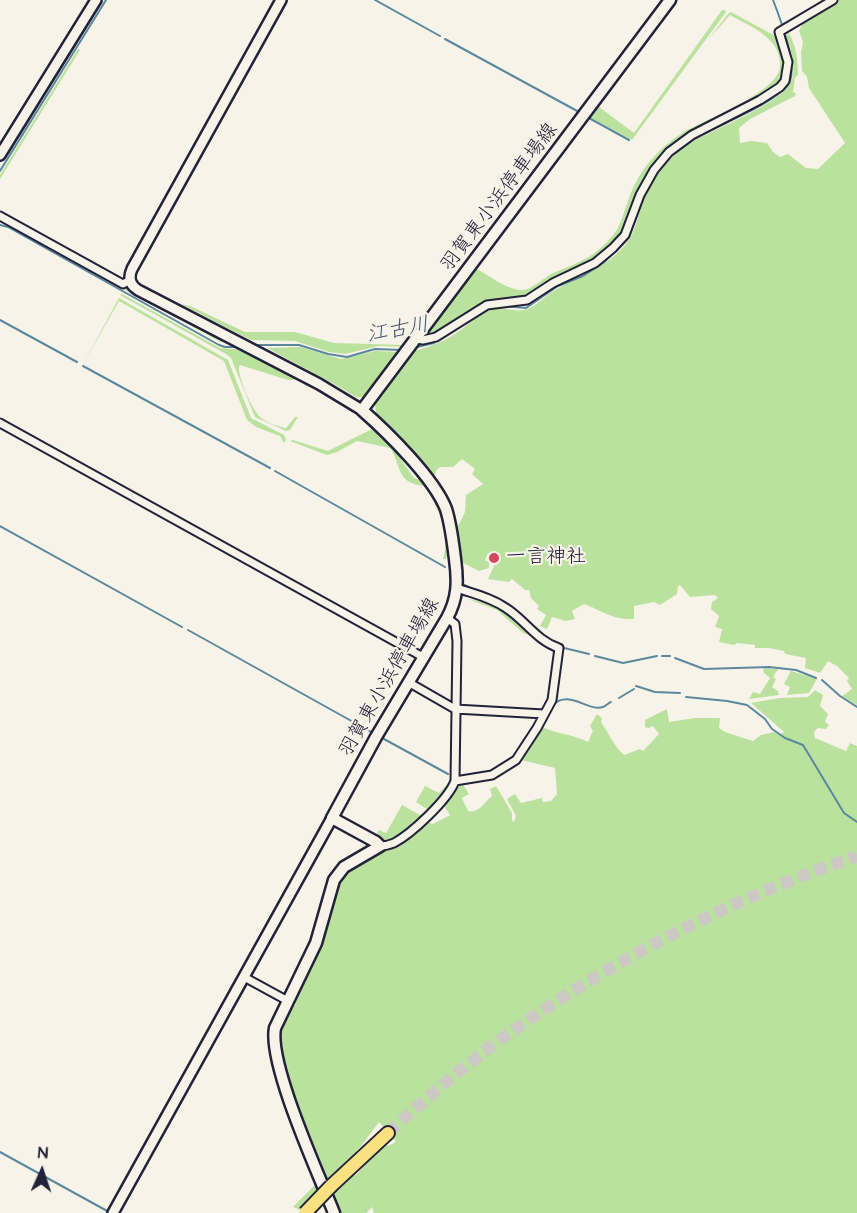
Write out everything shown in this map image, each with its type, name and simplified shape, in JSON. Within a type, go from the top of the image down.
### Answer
[{"type":"highway","points":[[305,1213],[388,1133]]},
{"type":"main road","name":"羽賀東小浜停車場線","points":[[332,818],[408,682],[447,618],[455,602],[457,588],[451,529],[440,497],[414,464],[362,410],[670,0]]},
{"type":"main road","points":[[332,818],[380,846],[344,867],[338,874],[331,888],[316,943],[274,1028],[275,1053],[290,1100],[334,1213]]},
{"type":"street","points":[[0,155],[96,0]]},
{"type":"street","points":[[281,0],[132,269],[130,280],[138,290],[254,349],[336,393],[362,410]]},
{"type":"street","points":[[411,346],[435,337],[487,305],[527,300],[553,283],[603,258],[625,235],[644,188],[654,170],[669,152],[692,135],[760,100],[785,81],[788,62],[779,32],[833,0]]},
{"type":"street","points":[[0,216],[123,284],[130,280]]},
{"type":"street","points":[[0,423],[423,657]]},
{"type":"street","points":[[455,781],[486,777],[511,764],[532,735],[554,693],[559,648],[546,643],[508,608],[457,588]]},
{"type":"street","points":[[380,846],[391,845],[402,838],[448,794],[455,781],[457,641],[454,624],[447,618]]},
{"type":"street","points":[[408,682],[455,709],[544,714]]},
{"type":"street","points":[[113,1213],[332,818]]},
{"type":"street","points":[[244,977],[288,1001]]},
{"type":"green space","points":[[674,0],[677,0],[599,107],[634,133],[722,10],[726,12],[632,140],[588,116]]},
{"type":"green space","points":[[839,0],[857,0],[857,705],[842,696],[852,689],[847,681],[849,678],[828,661],[820,673],[805,668],[806,658],[785,654],[784,651],[755,648],[755,645],[719,642],[722,629],[715,627],[719,616],[711,609],[712,602],[718,598],[715,595],[690,597],[680,585],[677,594],[660,605],[654,602],[634,606],[634,619],[614,617],[584,604],[572,611],[575,619],[566,621],[552,617],[547,629],[540,626],[546,615],[537,609],[539,606],[531,598],[529,590],[525,590],[512,579],[509,582],[488,579],[499,555],[488,553],[485,560],[489,562],[489,568],[479,571],[461,562],[457,528],[465,512],[466,495],[483,484],[472,474],[475,469],[462,459],[453,467],[440,467],[435,475],[433,474],[376,413],[375,404],[412,351],[444,340],[492,308],[522,310],[531,307],[553,291],[601,266],[617,253],[632,234],[653,181],[675,154],[703,136],[760,108],[776,98],[787,87],[793,76],[792,55],[786,36],[789,33],[798,64],[798,75],[795,77],[793,92],[796,93],[795,96],[750,119],[739,128],[740,143],[751,141],[767,143],[780,157],[788,154],[806,168],[818,169],[845,143],[809,88],[807,77],[802,71],[803,42],[799,31],[803,23]]},
{"type":"green space","points":[[731,12],[779,38],[785,56],[785,76],[779,85],[725,117],[658,162],[624,234],[602,256],[531,297],[504,300],[435,336],[423,337],[474,269],[510,288],[524,290],[602,247],[616,231],[637,180],[657,153],[684,132],[723,113],[767,86],[780,67],[779,57],[771,41],[756,29],[730,15],[707,41]]},
{"type":"green space","points":[[78,49],[80,50],[0,179],[0,175]]},
{"type":"green space","points":[[124,287],[234,343],[221,342],[123,289]]},
{"type":"green space","points":[[122,294],[220,348],[248,350],[295,376],[294,380],[288,380],[239,366],[246,392],[259,416],[272,424],[286,428],[295,417],[298,417],[290,430],[286,431],[255,417],[231,358],[120,295]]},
{"type":"green space","points":[[119,298],[228,360],[251,418],[284,435],[286,440],[284,443],[280,436],[256,427],[247,420],[224,361],[119,301],[83,364]]},
{"type":"green space","points":[[181,304],[245,332],[295,332],[334,343],[406,345],[406,347],[379,346],[345,354],[329,352],[295,341],[251,340]]},
{"type":"green space","points":[[300,347],[341,359],[375,351],[401,352],[368,398],[356,397],[267,348]]},
{"type":"green space","points":[[374,428],[399,455],[414,478],[424,481],[434,497],[442,514],[448,542],[446,559],[443,559],[445,540],[442,521],[434,502],[424,486],[408,481],[404,477],[390,448],[357,441],[327,455],[290,441],[328,451]]},
{"type":"green space","points":[[465,598],[492,606],[508,614],[556,654],[523,633],[497,610]]},
{"type":"green space","points":[[764,668],[778,669],[773,677],[776,679],[772,687],[778,691],[779,695],[749,699],[753,692],[760,694],[770,678],[763,672]]},
{"type":"green space","points":[[791,671],[817,679],[809,693],[787,695],[790,687],[784,684]]},
{"type":"green space","points":[[815,690],[823,695],[820,706],[828,714],[825,722],[829,725],[826,729],[818,728],[814,732],[815,738],[846,751],[850,743],[857,746],[857,1213],[374,1213],[372,1207],[366,1213],[337,1213],[330,1195],[350,1177],[356,1175],[385,1144],[388,1146],[396,1142],[379,1122],[362,1145],[326,1183],[292,1097],[276,1036],[288,1007],[296,1005],[293,996],[339,875],[424,821],[433,824],[450,815],[442,803],[462,783],[469,794],[462,798],[468,811],[475,811],[481,807],[492,796],[490,789],[496,786],[512,813],[514,822],[516,816],[507,799],[515,794],[521,803],[542,798],[543,802],[551,801],[557,794],[555,768],[521,760],[542,727],[588,742],[593,731],[590,726],[597,714],[602,718],[601,722],[624,755],[640,749],[643,751],[659,734],[653,726],[645,727],[645,720],[667,709],[669,722],[695,718],[720,718],[719,728],[753,741],[761,735],[774,732],[779,735],[784,732],[751,703],[779,698],[808,697]]},
{"type":"green space","points":[[451,782],[432,807],[404,834],[388,842],[375,837],[379,830],[386,833],[402,805],[420,815],[427,809],[416,802],[425,786],[439,793]]},
{"type":"green space","points":[[248,985],[283,1002],[271,1033],[321,1188],[300,1210],[293,1207],[317,1183],[269,1048],[270,1026],[281,1003]]},
{"type":"waterway","points":[[0,171],[106,0]]},
{"type":"waterway","points":[[375,0],[440,36]]},
{"type":"waterway","name":"江古川","points":[[698,136],[763,104],[785,88],[790,81],[792,73],[790,52],[773,0]]},
{"type":"waterway","points":[[445,39],[579,112]]},
{"type":"waterway","points":[[589,118],[629,140]]},
{"type":"waterway","name":"江古川","points":[[503,306],[526,308],[558,286],[583,276],[603,263],[629,237],[647,188]]},
{"type":"waterway","name":"江古川","points":[[0,225],[8,227],[219,345],[239,347]]},
{"type":"waterway","name":"江古川","points":[[413,348],[434,343],[474,317]]},
{"type":"waterway","points":[[0,320],[77,362]]},
{"type":"waterway","name":"江古川","points":[[254,345],[299,345],[347,357],[375,349],[401,350]]},
{"type":"waterway","points":[[83,366],[270,468]]},
{"type":"waterway","points":[[275,471],[445,567]]},
{"type":"waterway","points":[[0,526],[182,627]]},
{"type":"waterway","points":[[465,585],[474,590]]},
{"type":"waterway","points":[[188,630],[373,733]]},
{"type":"waterway","points":[[560,647],[589,654]]},
{"type":"waterway","points":[[595,656],[623,663],[657,656]]},
{"type":"waterway","points":[[662,656],[670,656]]},
{"type":"waterway","points":[[675,658],[704,669],[769,667],[796,670],[816,678]]},
{"type":"waterway","points":[[822,680],[857,707]]},
{"type":"waterway","points":[[636,686],[655,692],[680,693]]},
{"type":"waterway","points":[[619,698],[634,689]]},
{"type":"waterway","points":[[686,697],[747,705],[765,719],[772,729],[785,738],[803,745],[844,813],[857,822]]},
{"type":"waterway","points":[[553,705],[565,699],[597,708],[611,702]]},
{"type":"waterway","points":[[384,739],[448,774]]},
{"type":"waterway","points":[[467,783],[489,779]]},
{"type":"waterway","points":[[0,1152],[109,1212]]},
{"type":"tunnel","points":[[388,1133],[489,1048],[531,1018],[620,963],[713,914],[760,893],[857,856]]},
{"type":"place","name":"一言神社","points":[[494,558]]}]
